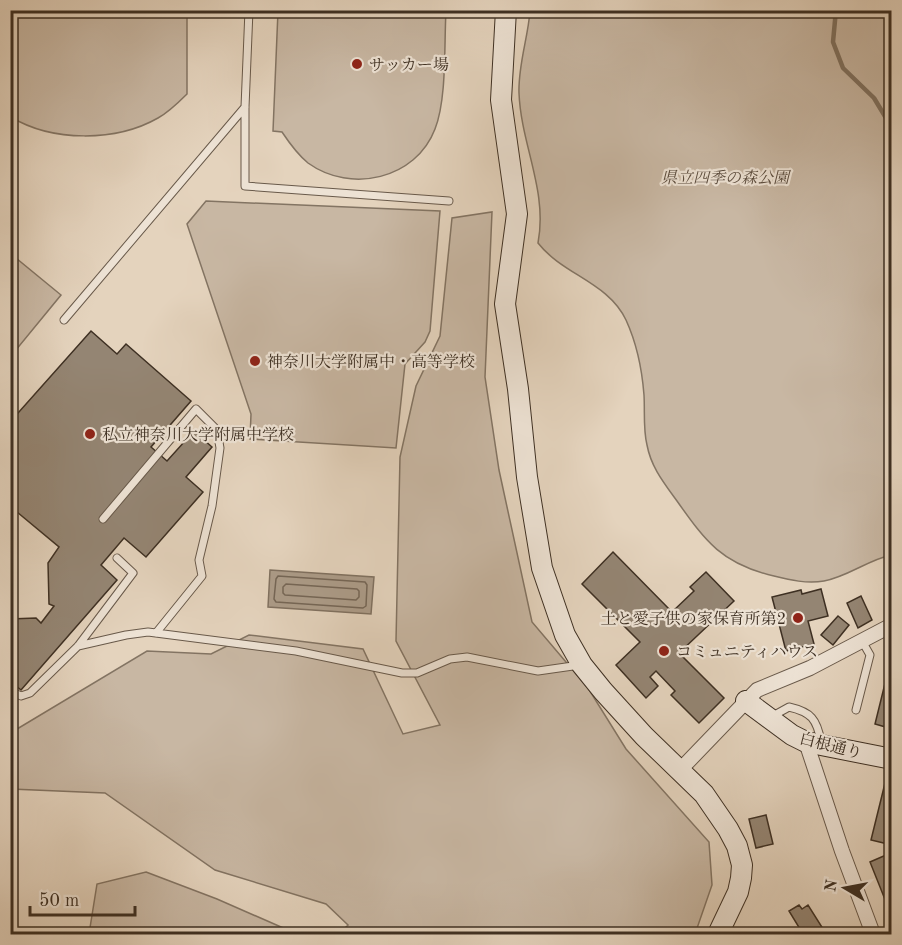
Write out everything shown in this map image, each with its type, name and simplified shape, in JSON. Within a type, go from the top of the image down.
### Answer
[{"type":"street","points":[[506,10],[501,100],[517,214],[505,304],[518,389],[527,477],[542,568],[565,635],[582,664],[637,729],[704,794],[737,846],[742,865],[738,892],[718,934]]},
{"type":"street","points":[[680,770],[756,690],[810,668],[891,626]]},
{"type":"street","name":"白根通り","points":[[746,701],[792,735],[814,744],[891,759]]},
{"type":"street","points":[[814,744],[842,851],[873,934]]},
{"type":"lane","points":[[249,10],[245,186],[449,201]]},
{"type":"lane","points":[[64,320],[245,107]]},
{"type":"lane","points":[[103,519],[196,409],[217,430],[220,448],[212,506],[199,560],[202,576],[156,633]]},
{"type":"lane","points":[[10,691],[21,696],[30,693],[78,646],[133,573],[117,558]]},
{"type":"lane","points":[[78,646],[126,635],[156,633],[296,651],[402,673],[417,673],[450,659],[467,657],[538,672],[582,664]]},
{"type":"lane","points":[[856,710],[870,655],[862,641]]},
{"type":"lane","points":[[769,719],[789,707],[806,711],[817,724],[814,744]]},
{"type":"green space","points":[[10,11],[187,11],[187,94],[158,118],[141,126],[104,135],[64,135],[27,125],[11,117]]},
{"type":"green space","points":[[278,11],[446,11],[442,103],[439,117],[426,146],[413,160],[398,170],[380,176],[362,179],[343,178],[308,163],[282,132],[273,131]]},
{"type":"green space","name":"県立四季の森公園","points":[[530,11],[891,11],[891,555],[833,579],[818,582],[792,580],[756,571],[728,558],[707,540],[663,481],[655,468],[647,445],[640,366],[626,320],[608,296],[548,254],[538,243],[540,205],[524,131],[519,93],[520,72]]},
{"type":"green space","points":[[206,201],[440,211],[430,331],[425,342],[405,364],[396,448],[250,439],[251,414],[187,224]]},
{"type":"green space","points":[[492,212],[485,377],[499,470],[532,622],[588,688],[626,749],[709,842],[712,885],[695,934],[339,934],[348,925],[326,904],[215,870],[105,793],[11,789],[12,732],[147,651],[211,654],[249,635],[363,649],[403,734],[440,725],[396,641],[400,457],[416,386],[440,336],[452,218]]},
{"type":"green space","points":[[11,254],[61,295],[11,356]]},
{"type":"green space","points":[[146,872],[217,899],[297,934],[89,934],[97,884]]},
{"type":"water","points":[[270,570],[374,577],[371,614],[268,607]]},
{"type":"building","points":[[91,331],[117,354],[126,344],[191,401],[151,447],[167,461],[194,431],[212,447],[186,477],[203,492],[146,557],[124,538],[101,565],[117,580],[21,690],[10,681],[10,619],[36,618],[41,623],[54,606],[49,604],[48,563],[59,547],[17,512],[10,520],[10,422]]},
{"type":"building","points":[[613,552],[672,612],[694,591],[690,587],[706,572],[734,601],[679,653],[724,698],[699,723],[671,695],[675,691],[656,671],[650,677],[658,686],[646,698],[616,665],[640,642],[582,584]]},
{"type":"building","name":"土と愛子供の家保育所第2","points":[[821,589],[828,616],[808,621],[814,644],[786,651],[772,597],[801,590],[802,594]]},
{"type":"building","points":[[861,596],[872,620],[858,628],[847,603]]},
{"type":"building","points":[[838,616],[849,625],[833,645],[821,635]]},
{"type":"building","points":[[892,655],[892,716],[889,728],[875,724]]},
{"type":"building","points":[[887,775],[892,776],[892,829],[888,844],[871,840]]},
{"type":"building","points":[[766,815],[773,844],[756,848],[749,819]]},
{"type":"building","points":[[886,855],[892,870],[892,917],[870,862]]},
{"type":"building","points":[[799,905],[802,909],[808,905],[825,932],[803,934],[789,911]]},
{"type":"waterway","points":[[836,10],[833,42],[843,68],[874,98],[892,128]]},
{"type":"place","name":"サッカー場","points":[[357,64]]},
{"type":"place","name":"神奈川大学附属中・高等学校","points":[[255,361]]},
{"type":"place","name":"私立神奈川大学附属中学校","points":[[90,434]]},
{"type":"place","name":"土と愛子供の家保育所第2","points":[[798,618]]},
{"type":"place","name":"コミュニティハウス","points":[[664,651]]}]
